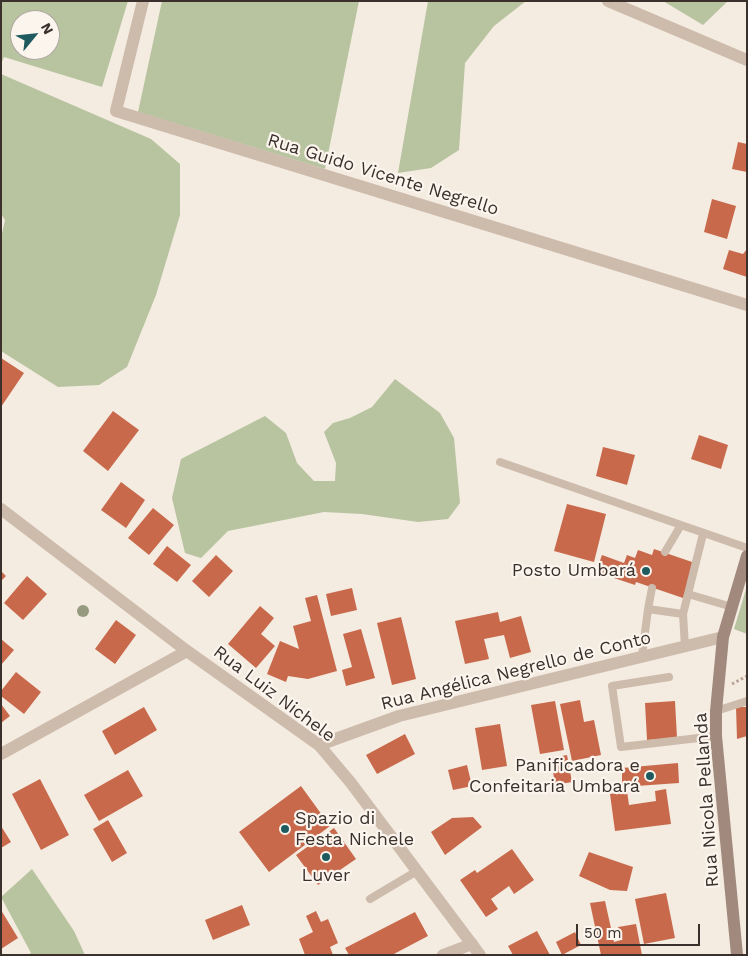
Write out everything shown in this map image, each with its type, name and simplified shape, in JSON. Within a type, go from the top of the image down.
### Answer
[{"type":"main road","name":"Rua Nicola Pellanda","points":[[737,955],[716,736],[716,711],[723,638],[747,556]]},
{"type":"street","name":"Rua Guido Vicente Negrello","points":[[143,1],[116,111],[747,306]]},
{"type":"street","points":[[608,1],[747,60]]},
{"type":"street","name":"Rua Luiz Nichele","points":[[1,509],[187,651],[320,745],[480,955]]},
{"type":"street","name":"Rua Angélica Negrello de Conto","points":[[320,745],[398,716],[723,638]]},
{"type":"street","points":[[1,754],[187,651]]},
{"type":"street","points":[[443,955],[472,944]]},
{"type":"lane","points":[[500,462],[747,548]]},
{"type":"lane","points":[[665,552],[681,525]]},
{"type":"lane","points":[[684,647],[683,614],[703,534]]},
{"type":"lane","points":[[642,656],[652,588]]},
{"type":"lane","points":[[688,594],[732,607]]},
{"type":"lane","points":[[648,609],[683,614]]},
{"type":"lane","points":[[669,677],[612,686],[621,748],[716,736]]},
{"type":"lane","points":[[716,711],[747,701]]},
{"type":"lane","points":[[370,899],[417,871]]},
{"type":"green space","points":[[1,1],[128,1],[102,87],[14,60],[60,60],[60,10],[10,10],[10,59],[4,57],[1,64]]},
{"type":"green space","points":[[162,1],[359,1],[325,169],[138,112]]},
{"type":"green space","points":[[428,1],[526,1],[494,26],[465,63],[459,150],[431,168],[398,173]]},
{"type":"green space","points":[[663,1],[728,1],[703,25]]},
{"type":"green space","points":[[1,74],[151,139],[180,164],[180,215],[156,295],[127,367],[99,385],[58,387],[1,351],[1,238],[5,220],[1,214]]},
{"type":"green space","points":[[395,379],[440,413],[454,438],[460,503],[448,519],[418,522],[362,514],[324,512],[228,531],[201,558],[185,553],[172,498],[181,459],[265,416],[286,433],[297,463],[314,481],[335,481],[336,463],[324,432],[333,423],[350,418],[372,407]]},
{"type":"green space","points":[[747,586],[747,634],[734,629]]},
{"type":"green space","points":[[32,869],[74,931],[85,955],[27,955],[31,953],[1,897]]},
{"type":"building","points":[[738,142],[747,144],[747,172],[732,169]]},
{"type":"building","points":[[712,199],[736,206],[727,239],[704,232]]},
{"type":"building","points":[[747,249],[747,277],[723,269],[729,250],[743,254]]},
{"type":"building","points":[[1,358],[24,373],[1,407]]},
{"type":"building","points":[[113,411],[139,430],[108,471],[83,451]]},
{"type":"building","points":[[699,435],[728,445],[721,469],[691,459]]},
{"type":"building","points":[[603,447],[635,455],[627,485],[596,476]]},
{"type":"building","points":[[121,482],[145,500],[126,528],[101,510]]},
{"type":"building","points":[[567,504],[606,514],[594,562],[554,551]]},
{"type":"building","points":[[153,508],[174,525],[149,555],[128,538]]},
{"type":"building","points":[[167,546],[191,565],[177,582],[153,564]]},
{"type":"building","points":[[654,549],[695,563],[683,598],[636,582],[635,585],[596,572],[602,555],[624,563],[627,555],[635,558],[638,550],[652,555]]},
{"type":"building","points":[[216,555],[233,571],[209,597],[192,581]]},
{"type":"building","points":[[1,571],[6,576],[1,581]]},
{"type":"building","points":[[27,576],[47,594],[23,620],[4,603]]},
{"type":"building","points":[[352,588],[357,610],[331,616],[326,594]]},
{"type":"building","points":[[317,595],[337,671],[308,679],[288,676],[286,682],[267,674],[280,641],[299,649],[293,626],[311,621],[305,598]]},
{"type":"building","points":[[260,606],[274,618],[261,634],[275,646],[256,668],[228,644]]},
{"type":"building","points":[[498,612],[500,622],[521,616],[531,652],[510,658],[504,635],[484,639],[489,659],[465,664],[455,621]]},
{"type":"building","points":[[401,617],[416,679],[392,685],[377,623]]},
{"type":"building","points":[[116,620],[136,635],[115,664],[95,649]]},
{"type":"building","points":[[361,629],[375,678],[346,686],[342,670],[352,667],[343,634]]},
{"type":"building","points":[[1,639],[14,650],[1,665]]},
{"type":"building","points":[[16,672],[41,692],[24,714],[1,696],[1,691]]},
{"type":"building","points":[[580,700],[584,722],[594,720],[601,755],[572,761],[560,704]]},
{"type":"building","points":[[555,701],[564,750],[540,754],[531,705]]},
{"type":"building","points":[[675,701],[677,738],[647,740],[645,703]]},
{"type":"building","points":[[1,704],[10,716],[1,723]]},
{"type":"building","points":[[144,707],[157,730],[115,755],[102,731]]},
{"type":"building","points":[[736,707],[747,707],[747,736],[737,739]]},
{"type":"building","points":[[500,724],[507,766],[482,770],[475,728]]},
{"type":"building","points":[[405,734],[415,754],[377,774],[366,755]]},
{"type":"building","points":[[567,755],[572,782],[555,785],[551,758]]},
{"type":"building","name":"Panificadora e Confeitaria Umbará","points":[[678,763],[679,783],[622,787],[622,768]]},
{"type":"building","points":[[467,765],[472,786],[453,790],[448,770]]},
{"type":"building","points":[[128,770],[143,796],[99,821],[84,795]]},
{"type":"building","points":[[40,779],[69,835],[41,850],[12,794]]},
{"type":"building","name":"Spazio di Festa Nichele","points":[[301,786],[330,826],[269,872],[239,832]]},
{"type":"building","points":[[666,789],[671,824],[615,831],[610,794],[627,791],[629,805],[656,801],[655,791]]},
{"type":"building","points":[[473,817],[482,827],[445,855],[431,832],[452,818]]},
{"type":"building","points":[[108,820],[127,853],[112,862],[93,829]]},
{"type":"building","points":[[1,826],[11,842],[1,848]]},
{"type":"building","name":"Luver","points":[[334,828],[356,859],[318,885],[296,855]]},
{"type":"building","points":[[512,849],[534,880],[514,894],[509,886],[491,899],[498,909],[486,917],[460,880],[475,870],[477,873]]},
{"type":"building","points":[[589,852],[633,867],[627,891],[610,890],[579,876]]},
{"type":"building","points":[[666,893],[675,938],[644,944],[635,899]]},
{"type":"building","points":[[605,901],[614,942],[621,940],[618,927],[636,924],[642,955],[601,955],[590,903]]},
{"type":"building","points":[[242,905],[250,925],[213,940],[205,920]]},
{"type":"building","points":[[1,910],[18,938],[1,949]]},
{"type":"building","points":[[316,911],[321,922],[328,919],[338,943],[330,947],[333,955],[305,955],[299,939],[313,932],[306,916]]},
{"type":"building","points":[[415,912],[428,936],[392,955],[349,955],[345,948]]},
{"type":"building","points":[[537,931],[550,955],[513,955],[508,946]]},
{"type":"building","points":[[575,932],[581,945],[562,955],[556,942]]},
{"type":"place","name":"Posto Umbará","points":[[646,571]]},
{"type":"place","name":"Panificadora e Confeitaria Umbará","points":[[650,776]]},
{"type":"place","name":"Spazio di Festa Nichele","points":[[285,829]]},
{"type":"place","name":"Luver","points":[[326,857]]}]
